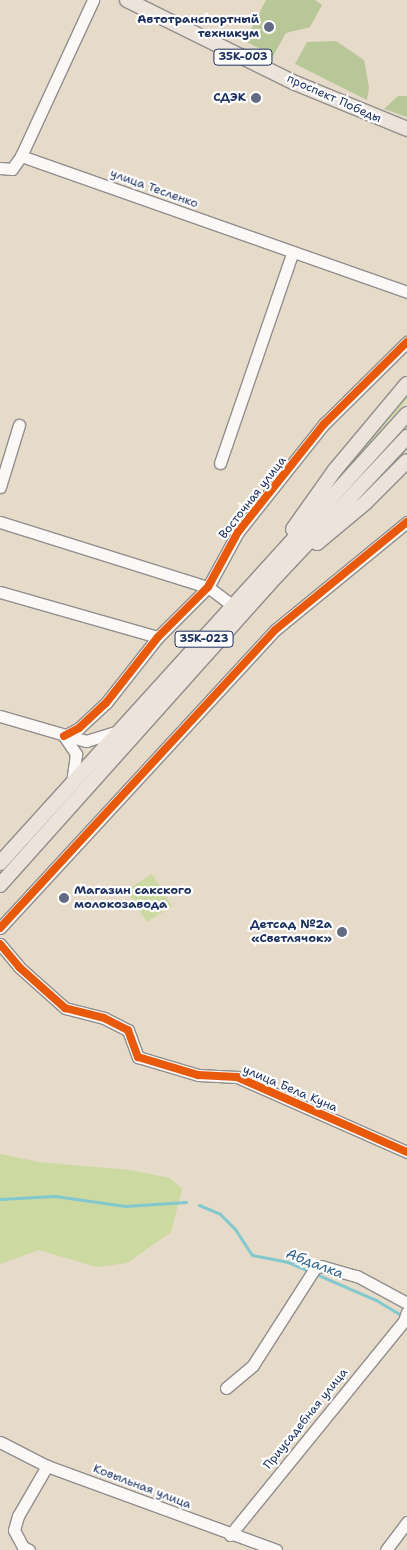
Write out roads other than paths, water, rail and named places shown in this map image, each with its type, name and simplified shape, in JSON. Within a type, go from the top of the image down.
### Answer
[{"type":"main road","name":"проспект Победы","points":[[127,0],[295,83],[407,129]]},
{"type":"main road","points":[[272,562],[335,470],[407,384]]},
{"type":"main road","name":"35К-023","points":[[0,863],[407,414]]},
{"type":"main road","name":"35К-023","points":[[0,885],[269,584],[407,437]]},
{"type":"main road","points":[[269,584],[365,503],[407,461]]},
{"type":"street","points":[[0,168],[12,169],[21,156],[93,0]]},
{"type":"street","name":"улица Тесленко","points":[[21,156],[292,254],[407,292]]},
{"type":"street","points":[[220,463],[292,254]]},
{"type":"street","name":"Восточная улица","points":[[64,736],[79,728],[106,703],[158,637],[208,587],[238,532],[324,424],[407,342]]},
{"type":"street","points":[[0,487],[19,425]]},
{"type":"street","points":[[0,522],[208,587],[233,606]]},
{"type":"street","points":[[0,928],[275,630],[407,522]]},
{"type":"street","points":[[0,592],[158,637]]},
{"type":"street","points":[[0,716],[64,736],[95,740],[123,728]]},
{"type":"street","points":[[64,736],[76,754],[72,783]]},
{"type":"street","name":"улица Бела Куна","points":[[0,944],[19,967],[65,1008],[104,1018],[128,1030],[138,1057],[198,1076],[237,1077],[407,1152]]},
{"type":"street","points":[[226,1388],[253,1365],[312,1272],[321,1266],[357,1276],[407,1303]]},
{"type":"street","name":"Приусадебная улица","points":[[230,1535],[404,1317]]},
{"type":"street","name":"Ковыльная улица","points":[[0,1442],[47,1466],[230,1535],[276,1550]]},
{"type":"street","points":[[29,1550],[23,1547],[14,1530],[18,1516],[47,1466]]},
{"type":"street","points":[[386,1550],[407,1522]]},
{"type":"waterway","name":"Абдалка","points":[[0,1199],[55,1196],[125,1206],[186,1202]]},
{"type":"waterway","name":"Абдалка","points":[[199,1205],[220,1214],[235,1229],[252,1255],[288,1262],[376,1300],[403,1316]]},
{"type":"place","name":"Автотранспортный техникум","points":[[269,27]]},
{"type":"place","name":"СДЭК","points":[[256,98]]},
{"type":"place","name":"Магазин сакского молокозавода","points":[[64,898]]},
{"type":"place","name":"Детсад №2а «Светлячок»","points":[[342,932]]}]
